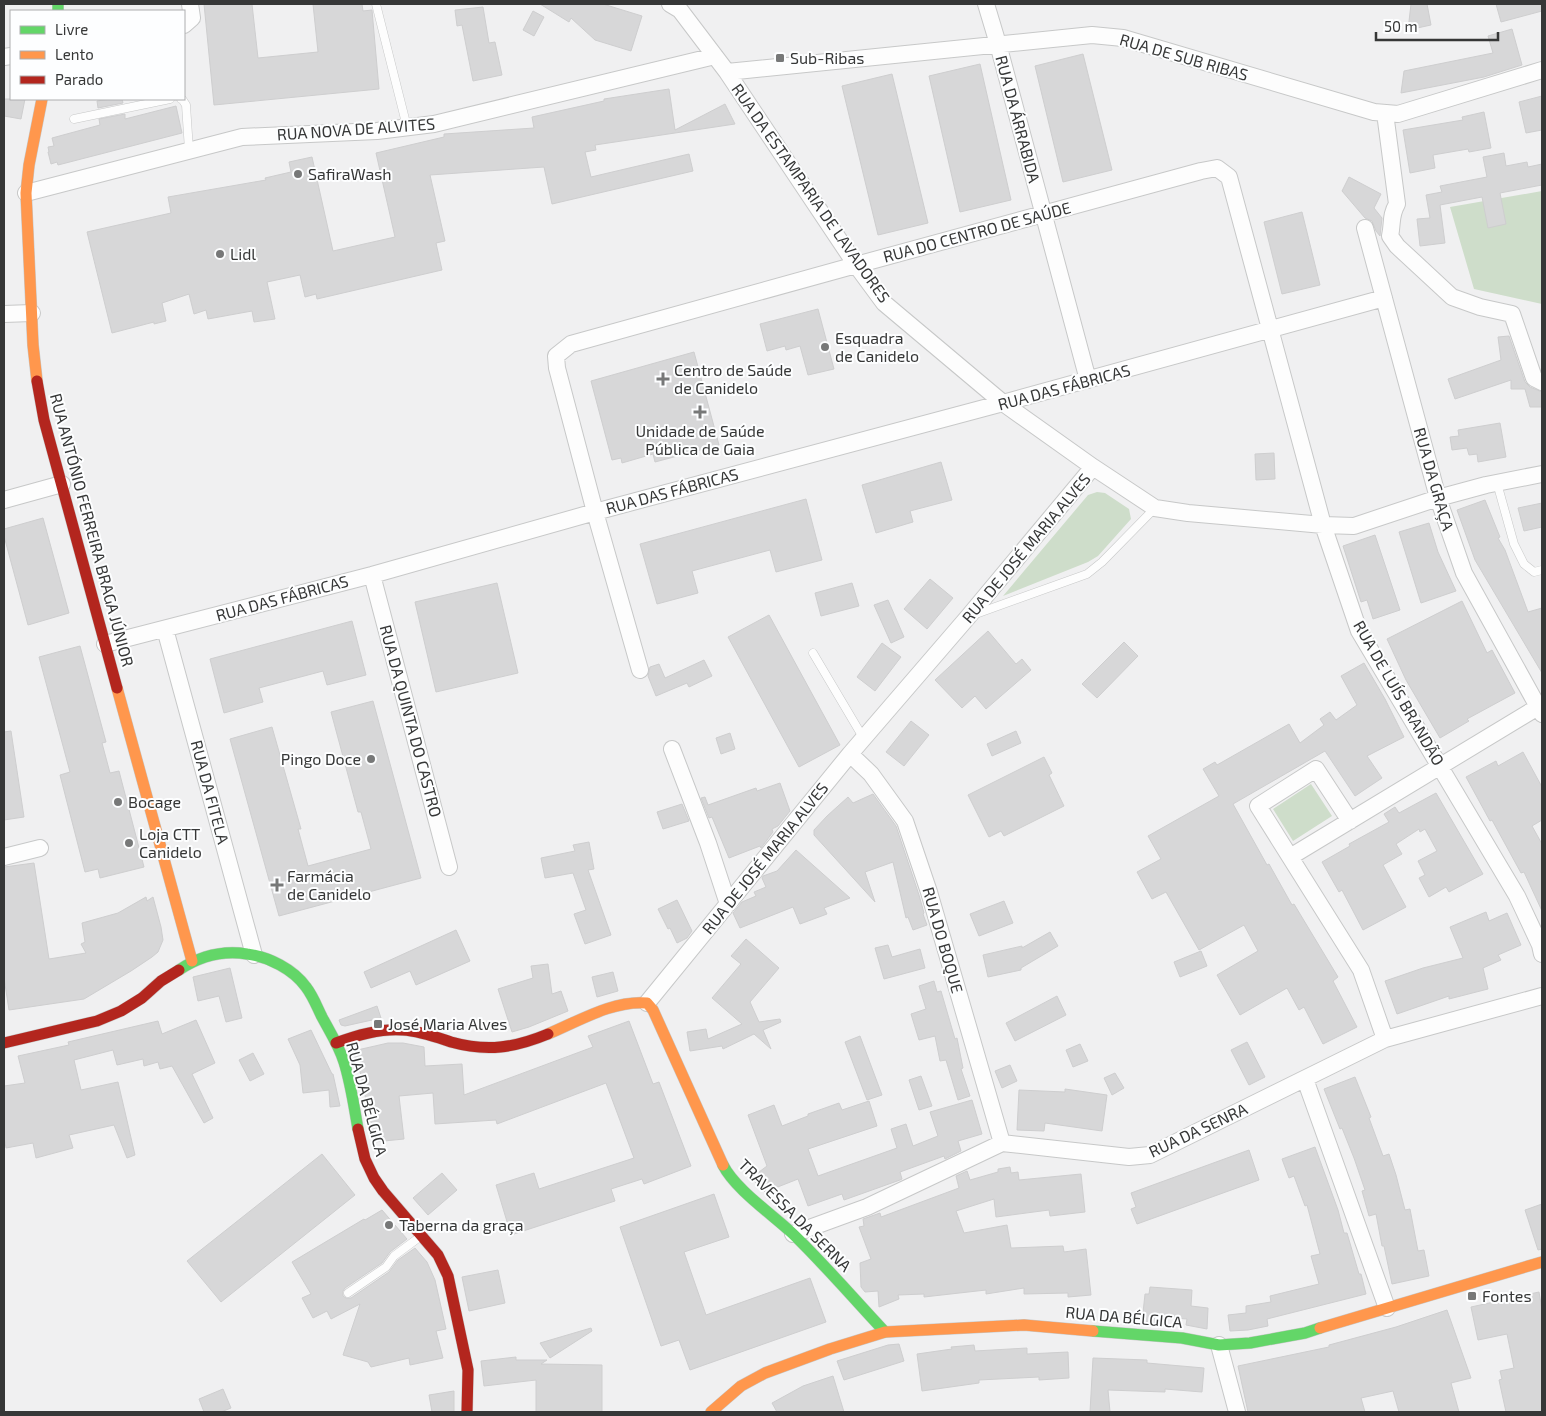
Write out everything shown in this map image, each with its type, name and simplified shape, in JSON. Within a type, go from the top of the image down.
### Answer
[{"type":"main road","name":"RUA ANTÓNIO FERREIRA BRAGA JÚNIOR","points":[[42,100],[29,165],[26,193],[37,386],[44,420],[192,961]]},
{"type":"main road","name":"RUA DA BÉLGICA","points":[[4,1043],[97,1021],[121,1011],[192,961],[216,953],[235,952],[254,955],[278,963],[292,972],[306,986],[344,1060],[365,1159],[383,1190],[438,1255],[448,1276],[468,1370],[467,1412]]},
{"type":"main road","points":[[336,1043],[381,1031],[404,1030],[475,1048],[496,1048],[520,1044],[617,1006],[634,1001],[646,1003]]},
{"type":"main road","name":"TRAVESSA DA SERNA","points":[[646,1003],[653,1010],[726,1171],[761,1206],[793,1234],[885,1332]]},
{"type":"main road","name":"RUA DA BÉLGICA","points":[[716,1410],[741,1386],[765,1373],[830,1349],[885,1332],[1024,1325],[1182,1338],[1218,1345],[1250,1343],[1305,1332],[1542,1262]]},
{"type":"street","points":[[185,24],[192,18],[190,4]]},
{"type":"street","name":"RUA DA ÁRRABIDA","points":[[986,4],[1088,380]]},
{"type":"street","name":"RUA DA ESTAMPARIA DE LAVADORES","points":[[678,6],[727,72],[856,265],[884,303],[1003,403],[1092,468],[1155,508],[1188,513],[1354,526],[1438,498],[1497,482],[1542,474]]},
{"type":"street","name":"RUA DE SUB RIBAS","points":[[727,72],[1092,35],[1123,38],[1374,112],[1398,114],[1542,70]]},
{"type":"street","name":"RUA NOVA DE ALVITES","points":[[26,193],[242,137],[376,130],[434,124],[715,56]]},
{"type":"street","points":[[1385,113],[1397,204],[1391,214],[1392,226],[1390,236],[1397,246],[1452,297],[1480,307],[1512,314],[1534,378],[1542,382]]},
{"type":"street","name":"RUA DO CENTRO DE SAÚDE","points":[[595,512],[557,368],[556,356],[571,344],[1201,171],[1217,168],[1229,177],[1270,329]]},
{"type":"street","name":"RUA DA GRAÇA","points":[[1365,228],[1438,498],[1464,573],[1540,711]]},
{"type":"street","name":"RUA DAS FÁBRICAS","points":[[105,644],[372,575],[595,512],[1088,380],[1384,298]]},
{"type":"street","points":[[4,314],[32,312]]},
{"type":"street","name":"RUA DE LUÍS BRANDÃO","points":[[1270,329],[1323,525],[1359,631],[1517,896],[1540,945],[1542,954]]},
{"type":"street","name":"RUA DE JOSÉ MARIA ALVES","points":[[646,1003],[850,754],[968,617],[1092,468]]},
{"type":"street","points":[[4,500],[62,484]]},
{"type":"street","points":[[595,512],[640,670]]},
{"type":"street","name":"RUA DA QUINTA DO CASTRO","points":[[372,575],[449,867]]},
{"type":"street","name":"RUA DA FITELA","points":[[165,629],[254,955]]},
{"type":"street","points":[[1290,857],[1441,766],[1540,711]]},
{"type":"street","points":[[672,749],[708,844],[728,904]]},
{"type":"street","name":"RUA DO BOQUE","points":[[850,754],[871,774],[905,821],[929,892],[1002,1143]]},
{"type":"street","points":[[1350,821],[1316,769],[1258,806],[1361,970],[1385,1038]]},
{"type":"street","points":[[4,858],[40,848]]},
{"type":"street","name":"RUA DA SENRA","points":[[1002,1143],[1128,1157],[1150,1155],[1385,1038],[1542,996]]},
{"type":"street","points":[[1305,1078],[1387,1308]]},
{"type":"street","points":[[793,1234],[867,1207],[1002,1143]]},
{"type":"street","points":[[1218,1345],[1237,1412]]},
{"type":"lane","points":[[376,4],[407,127]]},
{"type":"lane","points":[[74,119],[165,100]]},
{"type":"lane","points":[[183,100],[186,105],[189,150]]},
{"type":"lane","points":[[1497,482],[1514,544],[1524,564],[1534,572],[1542,570]]},
{"type":"lane","points":[[968,617],[1087,574],[1102,562],[1155,508]]},
{"type":"lane","points":[[813,653],[864,738]]},
{"type":"lane","points":[[348,1292],[386,1267],[394,1256],[422,1235]]},
{"type":"green space","points":[[1542,191],[1542,304],[1474,289],[1450,207]]},
{"type":"green space","points":[[1097,492],[1105,493],[1129,509],[1131,519],[1098,556],[1088,562],[1003,596],[1088,495]]},
{"type":"green space","points":[[1311,784],[1332,816],[1293,841],[1273,809]]},
{"type":"building","points":[[204,4],[252,4],[258,58],[318,52],[313,4],[362,4],[363,11],[372,10],[379,89],[214,105]]},
{"type":"building","points":[[540,4],[603,4],[642,16],[631,51],[595,40],[571,18],[569,22]]},
{"type":"building","points":[[1411,4],[1427,4],[1431,25],[1408,30]]},
{"type":"building","points":[[1496,4],[1542,4],[1542,11],[1501,22]]},
{"type":"building","points":[[483,7],[489,43],[495,42],[502,75],[473,81],[462,25],[457,26],[455,10]]},
{"type":"building","points":[[533,11],[544,17],[534,36],[523,30]]},
{"type":"building","points":[[1512,29],[1522,65],[1484,77],[1401,93],[1404,71],[1493,53],[1488,36]]},
{"type":"building","points":[[1083,54],[1112,170],[1063,182],[1035,66]]},
{"type":"building","points":[[980,64],[1011,200],[960,212],[929,76]]},
{"type":"building","points":[[892,74],[928,223],[878,235],[842,86]]},
{"type":"building","points":[[669,89],[675,130],[725,104],[735,124],[595,145],[596,150],[585,152],[591,177],[689,154],[693,171],[552,204],[544,167],[430,175],[445,241],[436,243],[442,270],[317,299],[316,294],[305,297],[300,275],[267,282],[275,319],[254,322],[252,311],[208,319],[206,310],[194,314],[189,294],[162,303],[166,321],[154,324],[154,322],[112,333],[87,232],[171,213],[168,197],[266,180],[265,178],[291,172],[289,162],[312,157],[333,251],[395,237],[376,153],[444,137],[444,134],[534,128],[532,117],[604,101],[604,99]]},
{"type":"building","points":[[1542,96],[1542,130],[1526,133],[1519,102]]},
{"type":"building","points":[[4,99],[25,100],[21,119],[4,116]]},
{"type":"building","points":[[122,100],[123,103],[98,108],[97,101]]},
{"type":"building","points":[[176,106],[182,133],[58,165],[57,162],[51,164],[48,147],[54,146],[52,138],[100,125],[99,119],[125,114],[125,119]]},
{"type":"building","points":[[1484,112],[1491,148],[1469,152],[1468,149],[1433,155],[1435,168],[1410,173],[1403,130],[1463,120],[1462,117]]},
{"type":"building","points":[[1504,153],[1506,166],[1527,162],[1528,167],[1542,164],[1542,185],[1500,193],[1506,224],[1488,228],[1482,197],[1440,205],[1445,243],[1420,246],[1417,219],[1430,218],[1426,195],[1442,192],[1440,186],[1487,177],[1483,157]]},
{"type":"building","points":[[1349,177],[1381,194],[1374,208],[1382,218],[1380,236],[1372,221],[1365,218],[1342,191]]},
{"type":"building","points":[[1302,212],[1320,285],[1282,294],[1264,222]]},
{"type":"building","points":[[818,309],[834,369],[808,375],[800,346],[786,350],[785,346],[767,351],[760,324]]},
{"type":"building","points":[[1509,336],[1525,382],[1530,387],[1542,392],[1542,407],[1530,407],[1525,389],[1511,389],[1511,380],[1455,399],[1448,379],[1501,360],[1498,337]]},
{"type":"building","points":[[694,352],[719,445],[655,462],[653,454],[622,463],[621,458],[612,460],[591,381]]},
{"type":"building","points":[[1500,423],[1506,457],[1478,462],[1477,454],[1469,455],[1467,448],[1452,450],[1450,437],[1459,436],[1458,430]]},
{"type":"building","points":[[1274,453],[1275,479],[1256,480],[1255,454]]},
{"type":"building","points":[[941,462],[952,500],[910,511],[913,522],[876,533],[862,485]]},
{"type":"building","points":[[806,499],[822,560],[776,572],[770,550],[692,571],[698,593],[657,604],[640,544]]},
{"type":"building","points":[[1485,500],[1528,612],[1542,608],[1542,673],[1475,560],[1457,510]]},
{"type":"building","points":[[1542,503],[1542,527],[1524,531],[1518,508]]},
{"type":"building","points":[[43,518],[69,613],[28,625],[4,536],[4,529]]},
{"type":"building","points":[[1429,523],[1438,552],[1456,591],[1421,603],[1399,532]]},
{"type":"building","points":[[1375,535],[1400,610],[1373,619],[1367,600],[1361,602],[1343,546]]},
{"type":"building","points":[[930,579],[953,598],[927,629],[904,609]]},
{"type":"building","points":[[497,583],[518,673],[436,692],[415,602]]},
{"type":"building","points":[[852,583],[859,606],[821,616],[815,593]]},
{"type":"building","points":[[888,600],[904,637],[891,643],[874,605]]},
{"type":"building","points":[[1462,601],[1487,653],[1492,650],[1515,693],[1467,719],[1469,721],[1440,738],[1406,680],[1387,639]]},
{"type":"building","points":[[769,615],[840,745],[799,767],[728,637]]},
{"type":"building","points":[[352,621],[366,675],[327,685],[323,671],[259,688],[263,702],[224,713],[210,659]]},
{"type":"building","points":[[988,631],[1016,664],[1022,659],[1031,670],[986,709],[975,696],[962,708],[935,680]]},
{"type":"building","points":[[1124,642],[1138,656],[1097,698],[1082,684]]},
{"type":"building","points":[[882,643],[901,657],[875,691],[857,677]]},
{"type":"building","points":[[80,646],[106,742],[102,743],[110,773],[119,771],[144,867],[100,878],[98,869],[85,872],[60,775],[70,772],[39,657]]},
{"type":"building","points":[[704,660],[712,676],[689,687],[687,683],[656,696],[648,676],[650,667],[659,664],[665,678]]},
{"type":"building","points":[[1364,663],[1404,737],[1367,756],[1382,778],[1355,796],[1325,751],[1233,804],[1267,865],[1269,864],[1292,905],[1294,904],[1338,977],[1333,981],[1357,1027],[1323,1044],[1304,1007],[1299,1010],[1287,988],[1240,1015],[1217,975],[1258,951],[1244,925],[1199,950],[1166,892],[1152,899],[1137,872],[1161,859],[1148,836],[1219,796],[1203,769],[1215,762],[1217,765],[1289,724],[1300,743],[1324,725],[1320,719],[1330,712],[1336,720],[1357,705],[1341,676]]},
{"type":"building","points":[[373,701],[421,878],[279,916],[230,739],[272,727],[301,829],[298,829],[308,866],[371,849],[361,812],[358,812],[331,712]]},
{"type":"building","points":[[911,721],[929,735],[904,766],[886,752]]},
{"type":"building","points":[[11,731],[24,817],[4,820],[4,732]]},
{"type":"building","points":[[1016,731],[1021,743],[992,756],[987,744]]},
{"type":"building","points":[[730,733],[735,749],[721,754],[716,738]]},
{"type":"building","points":[[1523,752],[1542,787],[1542,820],[1532,826],[1542,844],[1542,911],[1524,872],[1521,873],[1466,777],[1496,761],[1498,766]]},
{"type":"building","points":[[1044,757],[1052,773],[1049,775],[1064,806],[1004,836],[1001,831],[989,837],[968,795]]},
{"type":"building","points":[[780,783],[790,811],[778,826],[772,829],[773,832],[761,848],[760,846],[729,858],[712,817],[709,818],[701,798],[705,797],[708,805],[756,788],[757,791]]},
{"type":"building","points":[[1436,793],[1483,874],[1449,892],[1446,887],[1429,897],[1419,878],[1425,875],[1418,861],[1437,851],[1425,829],[1420,832],[1419,829],[1396,844],[1402,854],[1383,865],[1406,907],[1363,930],[1342,890],[1339,892],[1322,862],[1350,846],[1349,844],[1389,822],[1384,814],[1395,807],[1399,813]]},
{"type":"building","points":[[873,794],[896,826],[919,895],[927,925],[913,930],[908,917],[906,918],[893,862],[865,872],[875,902],[814,835],[814,830],[848,797],[853,803]]},
{"type":"building","points":[[682,804],[689,821],[663,829],[657,812]]},
{"type":"building","points":[[589,842],[594,869],[588,870],[611,935],[585,944],[574,914],[586,910],[573,873],[545,878],[541,858],[575,851],[573,845]]},
{"type":"building","points":[[796,850],[850,898],[824,908],[827,914],[800,924],[793,907],[740,928],[733,913],[742,902],[756,896],[754,892],[766,887],[763,876],[777,871]]},
{"type":"building","points":[[34,863],[49,959],[86,953],[81,944],[85,942],[82,923],[118,913],[146,897],[147,901],[153,897],[161,927],[163,940],[158,952],[131,971],[84,999],[9,1010],[4,978],[4,867]]},
{"type":"building","points":[[677,900],[692,931],[687,938],[677,943],[658,909]]},
{"type":"building","points":[[1004,901],[1013,923],[979,936],[970,914]]},
{"type":"building","points":[[1486,912],[1489,921],[1507,913],[1521,945],[1498,955],[1501,960],[1483,968],[1488,989],[1449,999],[1449,996],[1397,1014],[1385,981],[1423,968],[1463,958],[1450,927]]},
{"type":"building","points":[[456,930],[470,961],[416,985],[410,971],[371,988],[364,972]]},
{"type":"building","points":[[1050,932],[1058,946],[1021,968],[1021,970],[988,977],[983,955],[1022,946],[1022,948]]},
{"type":"building","points":[[746,939],[779,968],[750,1002],[759,1022],[780,1019],[781,1022],[763,1030],[771,1049],[754,1034],[723,1049],[722,1046],[690,1051],[687,1032],[706,1029],[708,1039],[742,1024],[712,998],[741,964],[731,956]]},
{"type":"building","points":[[888,945],[892,957],[920,949],[925,968],[884,979],[875,948]]},
{"type":"building","points":[[1201,951],[1207,966],[1180,977],[1174,962]]},
{"type":"building","points":[[548,964],[552,994],[561,991],[568,1011],[512,1032],[498,989],[533,978],[531,966]]},
{"type":"building","points":[[230,968],[242,1018],[226,1022],[219,996],[198,1001],[193,977]]},
{"type":"building","points":[[613,972],[618,991],[597,997],[592,977]]},
{"type":"building","points":[[934,981],[937,992],[941,991],[955,1039],[957,1038],[963,1068],[961,1069],[970,1096],[958,1100],[946,1060],[940,1061],[935,1036],[919,1040],[911,1014],[926,1009],[919,986]]},
{"type":"building","points":[[1057,996],[1066,1015],[1015,1041],[1006,1023]]},
{"type":"building","points":[[377,1006],[381,1018],[345,1026],[341,1025],[339,1020]]},
{"type":"building","points":[[196,1020],[215,1063],[192,1074],[213,1118],[204,1123],[172,1066],[160,1069],[158,1062],[144,1066],[143,1059],[117,1065],[113,1050],[74,1060],[81,1090],[118,1082],[135,1155],[127,1158],[114,1125],[69,1135],[73,1148],[36,1158],[33,1143],[6,1148],[4,1137],[4,1086],[25,1083],[18,1056],[69,1045],[68,1042],[158,1021],[162,1034]]},
{"type":"building","points":[[629,1021],[653,1084],[659,1082],[691,1166],[644,1184],[642,1179],[611,1189],[615,1201],[511,1235],[496,1185],[534,1173],[539,1189],[634,1158],[606,1083],[497,1124],[496,1120],[435,1124],[433,1093],[399,1096],[404,1139],[374,1142],[361,1075],[353,1051],[388,1043],[403,1043],[424,1047],[425,1066],[462,1064],[464,1095],[593,1047],[588,1036]]},
{"type":"building","points":[[311,1030],[333,1074],[340,1106],[330,1107],[329,1090],[303,1093],[300,1065],[288,1039]]},
{"type":"building","points":[[860,1036],[882,1095],[867,1100],[845,1042]]},
{"type":"building","points":[[1247,1042],[1265,1077],[1249,1085],[1231,1050]]},
{"type":"building","points":[[1080,1044],[1088,1061],[1073,1067],[1066,1050]]},
{"type":"building","points":[[253,1053],[264,1074],[250,1081],[239,1060]]},
{"type":"building","points":[[1010,1065],[1017,1081],[1002,1088],[995,1071]]},
{"type":"building","points":[[1115,1073],[1124,1088],[1112,1095],[1104,1078]]},
{"type":"building","points":[[921,1076],[932,1106],[919,1110],[909,1080]]},
{"type":"building","points":[[1355,1077],[1371,1117],[1369,1118],[1383,1156],[1389,1154],[1405,1210],[1410,1209],[1418,1251],[1424,1250],[1429,1276],[1392,1284],[1376,1214],[1369,1216],[1362,1191],[1365,1190],[1354,1158],[1324,1089]]},
{"type":"building","points":[[1065,1089],[1107,1095],[1102,1131],[1045,1123],[1044,1131],[1017,1130],[1019,1090],[1065,1092]]},
{"type":"building","points":[[972,1100],[982,1134],[958,1141],[961,1151],[945,1159],[944,1156],[900,1172],[902,1179],[844,1200],[842,1194],[808,1206],[798,1179],[765,1192],[751,1178],[767,1166],[748,1115],[774,1105],[782,1126],[839,1103],[842,1110],[869,1101],[877,1126],[808,1149],[818,1176],[897,1148],[891,1129],[906,1124],[913,1146],[938,1136],[930,1112]]},
{"type":"building","points":[[1315,1147],[1338,1210],[1344,1233],[1347,1233],[1366,1294],[1267,1319],[1268,1326],[1230,1331],[1228,1315],[1246,1313],[1246,1306],[1271,1302],[1270,1296],[1319,1284],[1311,1256],[1320,1254],[1307,1205],[1305,1206],[1294,1176],[1289,1178],[1282,1159]]},
{"type":"building","points":[[1249,1150],[1259,1180],[1137,1224],[1131,1209],[1136,1207],[1131,1193]]},
{"type":"building","points":[[322,1154],[355,1195],[221,1302],[187,1261]]},
{"type":"building","points":[[1010,1167],[1011,1173],[1018,1172],[1019,1180],[1081,1174],[1085,1212],[1050,1216],[1049,1210],[996,1217],[994,1199],[956,1211],[964,1233],[1007,1225],[1011,1248],[1063,1246],[1064,1252],[1086,1249],[1091,1295],[1068,1297],[1068,1293],[1024,1294],[1024,1288],[986,1294],[986,1290],[924,1297],[924,1294],[898,1295],[899,1299],[879,1307],[878,1291],[865,1292],[861,1287],[860,1263],[871,1259],[859,1227],[864,1226],[863,1219],[880,1213],[881,1217],[959,1188],[956,1176],[967,1171],[970,1180],[998,1172],[998,1169]]},
{"type":"building","points":[[442,1173],[457,1190],[428,1215],[413,1198]]},
{"type":"building","points":[[714,1194],[729,1237],[684,1252],[706,1315],[810,1278],[826,1322],[690,1370],[679,1340],[661,1346],[620,1227]]},
{"type":"building","points":[[1542,1204],[1542,1249],[1538,1250],[1525,1210]]},
{"type":"building","points":[[382,1210],[407,1239],[390,1252],[382,1263],[345,1288],[343,1296],[351,1298],[389,1272],[398,1260],[415,1248],[427,1262],[435,1280],[446,1329],[436,1331],[443,1358],[410,1365],[409,1358],[371,1367],[368,1362],[343,1355],[360,1304],[331,1319],[327,1311],[313,1318],[302,1298],[311,1294],[292,1262]]},
{"type":"building","points":[[498,1270],[505,1303],[469,1311],[462,1277]]},
{"type":"building","points":[[1150,1287],[1192,1290],[1191,1306],[1208,1308],[1207,1329],[1186,1325],[1187,1319],[1162,1317],[1162,1323],[1142,1322],[1145,1294],[1149,1294]]},
{"type":"building","points":[[1539,1292],[1542,1310],[1542,1412],[1506,1412],[1499,1380],[1502,1379],[1500,1371],[1514,1368],[1507,1334],[1478,1340],[1471,1307]]},
{"type":"building","points":[[1447,1310],[1471,1378],[1451,1383],[1459,1412],[1399,1412],[1393,1391],[1361,1398],[1365,1412],[1248,1412],[1238,1366],[1329,1347],[1329,1345],[1396,1327]]},
{"type":"building","points":[[591,1328],[592,1331],[550,1358],[540,1343]]},
{"type":"building","points":[[899,1344],[904,1361],[844,1380],[837,1361],[888,1345]]},
{"type":"building","points":[[974,1345],[975,1351],[1027,1348],[1027,1354],[1068,1352],[1069,1378],[1039,1380],[1039,1377],[979,1380],[979,1383],[922,1391],[917,1354],[952,1349],[951,1347]]},
{"type":"building","points":[[516,1357],[516,1360],[547,1360],[541,1364],[602,1365],[602,1412],[536,1412],[536,1380],[484,1386],[481,1361]]},
{"type":"building","points":[[1093,1358],[1147,1360],[1147,1363],[1204,1368],[1202,1392],[1165,1389],[1165,1392],[1108,1390],[1110,1412],[1090,1412]]},
{"type":"building","points":[[833,1376],[844,1412],[777,1412],[772,1403],[803,1386]]},
{"type":"building","points":[[223,1389],[231,1408],[221,1412],[204,1412],[199,1399]]},
{"type":"building","points":[[454,1391],[454,1412],[432,1412],[429,1395]]},
{"type":"traffic: fast","points":[[58,4],[58,10]]},
{"type":"traffic: fast","points":[[179,970],[195,961],[212,955],[238,953],[272,961],[287,969],[301,981],[311,994],[340,1050],[349,1079],[358,1129]]},
{"type":"traffic: fast","points":[[723,1165],[736,1183],[805,1246],[885,1332]]},
{"type":"traffic: fast","points":[[1093,1331],[1182,1338],[1219,1345],[1250,1343],[1305,1333],[1320,1328]]},
{"type":"traffic: slow","points":[[37,381],[33,345],[26,193],[29,165],[42,100]]},
{"type":"traffic: slow","points":[[117,688],[192,961]]},
{"type":"traffic: slow","points":[[548,1034],[596,1012],[622,1005],[647,1003],[653,1010],[723,1165]]},
{"type":"traffic: slow","points":[[1320,1328],[1542,1262]]},
{"type":"traffic: slow","points":[[711,1412],[741,1386],[765,1373],[830,1349],[885,1332],[1024,1325],[1093,1331]]},
{"type":"traffic: jam","points":[[37,381],[44,420],[117,688]]},
{"type":"traffic: jam","points":[[4,1043],[97,1021],[121,1011],[142,998],[161,981],[179,970]]},
{"type":"traffic: jam","points":[[336,1043],[369,1033],[394,1030],[422,1033],[464,1045],[489,1048],[524,1043],[548,1034]]},
{"type":"traffic: jam","points":[[358,1129],[365,1159],[374,1178],[438,1255],[448,1276],[468,1370],[467,1412]]},
{"type":"place","name":"Sub-Ribas","points":[[780,58]]},
{"type":"place","name":"SafiraWash","points":[[298,174]]},
{"type":"place","name":"Lidl","points":[[220,254]]},
{"type":"place","name":"Esquadra de Canidelo","points":[[825,347]]},
{"type":"place","name":"Centro de Saúde de Canidelo","points":[[663,379]]},
{"type":"place","name":"Unidade de Saúde Pública de Gaia","points":[[700,412]]},
{"type":"place","name":"Pingo Doce","points":[[371,759]]},
{"type":"place","name":"Bocage","points":[[118,802]]},
{"type":"place","name":"Loja CTT Canidelo","points":[[129,843]]},
{"type":"place","name":"Farmácia de Canidelo","points":[[277,885]]},
{"type":"place","name":"José Maria Alves","points":[[378,1024]]},
{"type":"place","name":"Taberna da graça","points":[[389,1225]]},
{"type":"place","name":"Fontes","points":[[1472,1296]]}]
